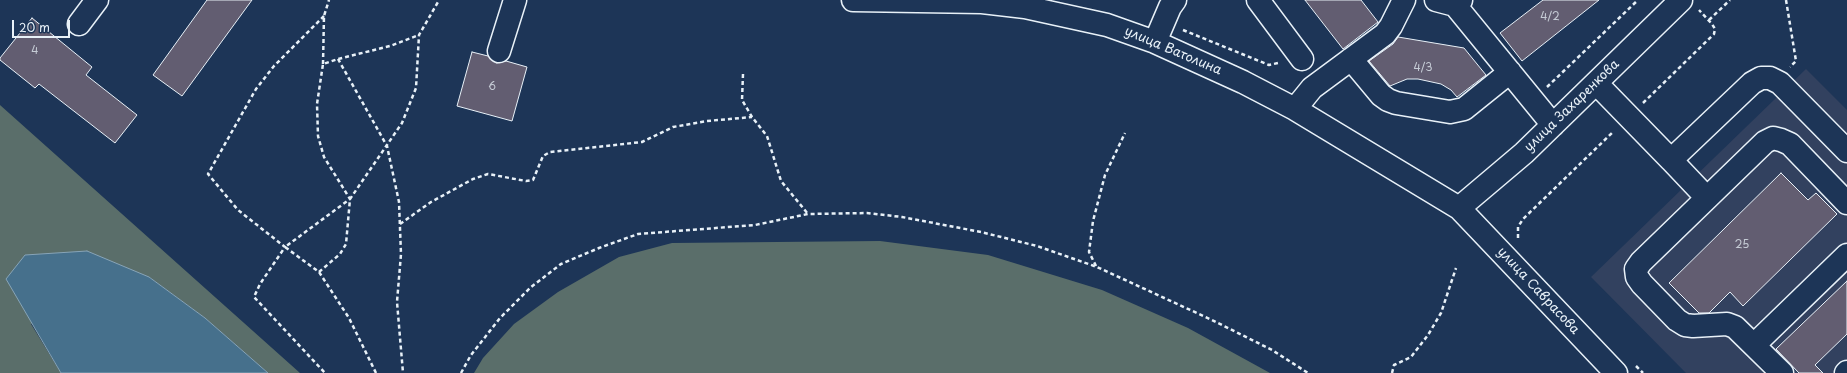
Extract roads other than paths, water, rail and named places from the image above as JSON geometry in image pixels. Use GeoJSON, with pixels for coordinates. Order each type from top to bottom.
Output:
{"type":"FeatureCollection","features":[{"type":"Feature","properties":{"kind":"street"},"geometry":{"type":"LineString","coordinates":[[79,24],[97,0]]}},
{"type":"Feature","properties":{"kind":"street"},"geometry":{"type":"LineString","coordinates":[[499,51],[515,0]]}},
{"type":"Feature","properties":{"kind":"street","name":"улица Ватолина"},"geometry":{"type":"LineString","coordinates":[[853,0],[982,2],[1025,7],[1107,25],[1155,42],[1225,73],[1295,109],[1459,208]]}},
{"type":"Feature","properties":{"kind":"street"},"geometry":{"type":"LineString","coordinates":[[1155,42],[1163,22],[1175,0]]}},
{"type":"Feature","properties":{"kind":"street"},"geometry":{"type":"LineString","coordinates":[[1258,0],[1298,54]]}},
{"type":"Feature","properties":{"kind":"street"},"geometry":{"type":"LineString","coordinates":[[1295,109],[1312,88],[1385,34],[1391,26],[1404,0]]}},
{"type":"Feature","properties":{"kind":"street"},"geometry":{"type":"LineString","coordinates":[[1451,2],[1553,125]]}},
{"type":"Feature","properties":{"kind":"street","name":"улица Захаренкова"},"geometry":{"type":"LineString","coordinates":[[1459,208],[1553,125],[1596,83],[1688,2]]}},
{"type":"Feature","properties":{"kind":"street"},"geometry":{"type":"LineString","coordinates":[[1351,59],[1381,95],[1388,100],[1396,103],[1450,112],[1464,109],[1510,72]]}},
{"type":"Feature","properties":{"kind":"street"},"geometry":{"type":"LineString","coordinates":[[1671,160],[1752,82],[1761,78],[1770,78],[1780,83],[1847,151]]}},
{"type":"Feature","properties":{"kind":"street"},"geometry":{"type":"LineString","coordinates":[[1596,83],[1707,198]]}},
{"type":"Feature","properties":{"kind":"street"},"geometry":{"type":"LineString","coordinates":[[1782,373],[1735,327],[1727,324],[1693,326],[1685,325],[1677,320],[1637,278],[1636,269],[1641,262],[1765,142],[1773,138],[1790,144],[1847,203]]}},
{"type":"Feature","properties":{"kind":"street","name":"улица Саврасова"},"geometry":{"type":"LineString","coordinates":[[1459,208],[1615,368]]}},
{"type":"Feature","properties":{"kind":"street"},"geometry":{"type":"LineString","coordinates":[[1754,345],[1847,255]]}}]}
